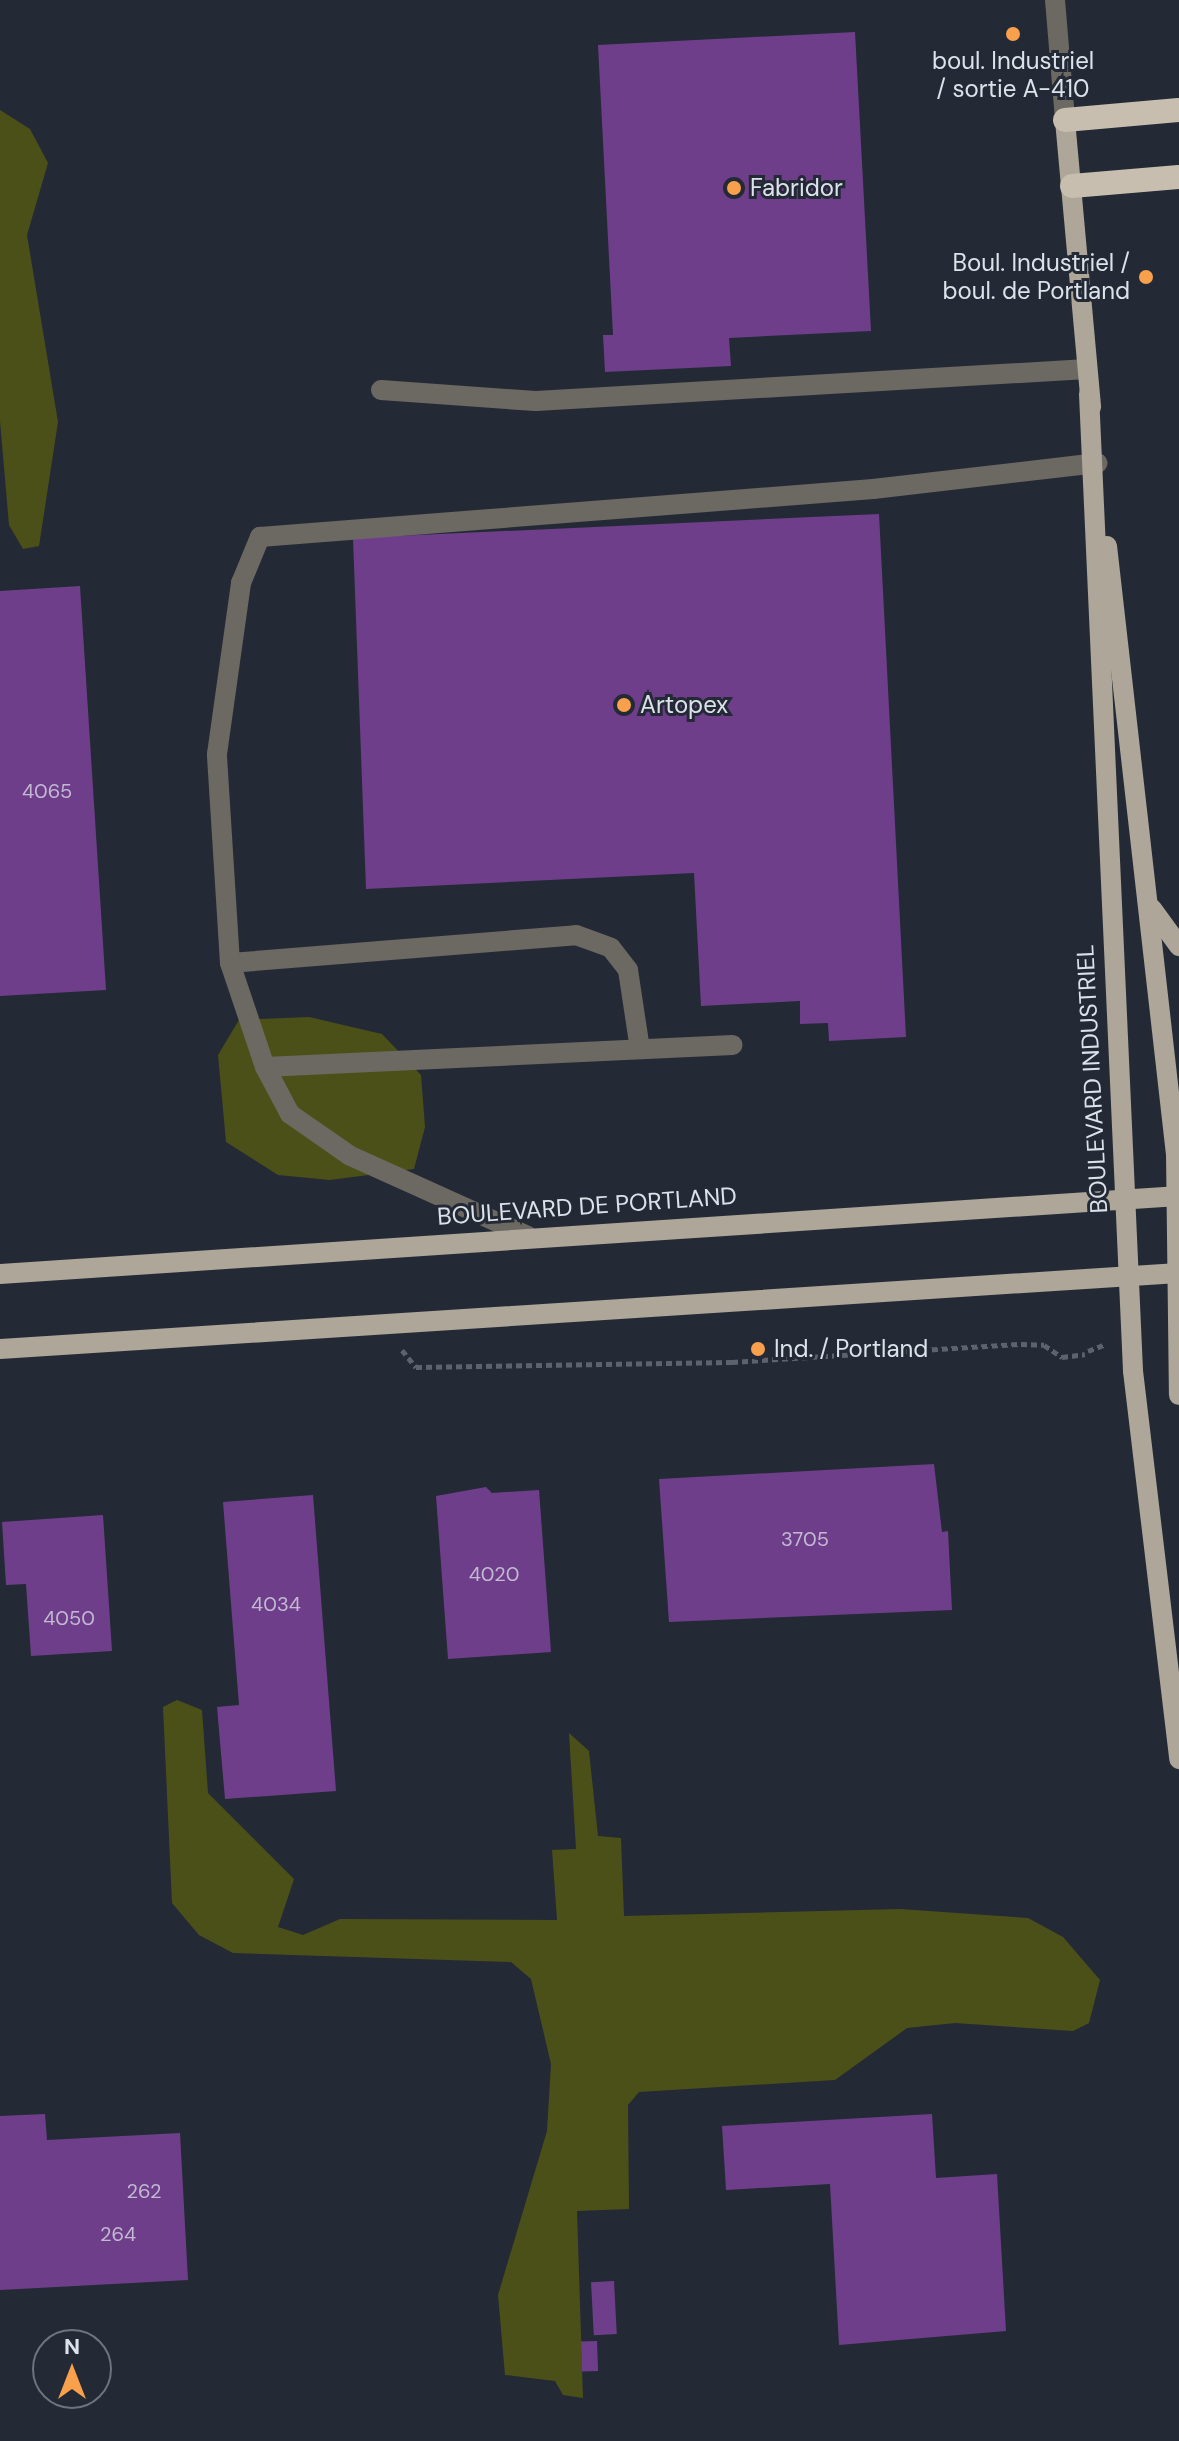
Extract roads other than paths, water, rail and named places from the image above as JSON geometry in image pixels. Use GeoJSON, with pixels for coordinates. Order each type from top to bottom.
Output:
{"type":"FeatureCollection","features":[{"type":"Feature","properties":{"kind":"highway"},"geometry":{"type":"LineString","coordinates":[[1065,120],[1179,110]]}},
{"type":"Feature","properties":{"kind":"highway"},"geometry":{"type":"LineString","coordinates":[[1072,186],[1179,177]]}},
{"type":"Feature","properties":{"kind":"main road","name":"BOULEVARD INDUSTRIEL"},"geometry":{"type":"LineString","coordinates":[[1065,120],[1094,464],[1127,1277],[1179,1759]]}},
{"type":"Feature","properties":{"kind":"main road","name":"BOULEVARD INDUSTRIEL"},"geometry":{"type":"LineString","coordinates":[[1094,464],[1152,909],[1177,1196],[1179,1395]]}},
{"type":"Feature","properties":{"kind":"main road"},"geometry":{"type":"LineString","coordinates":[[1152,909],[1179,946]]}},
{"type":"Feature","properties":{"kind":"main road","name":"BOULEVARD DE PORTLAND"},"geometry":{"type":"LineString","coordinates":[[0,1274],[528,1236],[1177,1196]]}},
{"type":"Feature","properties":{"kind":"main road"},"geometry":{"type":"LineString","coordinates":[[0,1349],[1176,1273]]}},
{"type":"Feature","properties":{"kind":"street","name":"BOULEVARD INDUSTRIEL"},"geometry":{"type":"LineString","coordinates":[[1055,0],[1065,120]]}},
{"type":"Feature","properties":{"kind":"street"},"geometry":{"type":"LineString","coordinates":[[381,390],[536,401],[1087,369]]}},
{"type":"Feature","properties":{"kind":"street"},"geometry":{"type":"LineString","coordinates":[[528,1236],[349,1155],[290,1114],[265,1067],[230,963],[217,754],[241,583],[260,537],[295,531],[551,517],[1094,464]]}},
{"type":"Feature","properties":{"kind":"street"},"geometry":{"type":"LineString","coordinates":[[230,963],[576,935],[611,948],[628,970],[640,1049]]}},
{"type":"Feature","properties":{"kind":"street"},"geometry":{"type":"LineString","coordinates":[[265,1067],[732,1045]]}},
{"type":"Feature","properties":{"kind":"place","name":"boul. Industriel / sortie A-410"},"geometry":{"type":"Point","coordinates":[1013,34]}},
{"type":"Feature","properties":{"kind":"place","name":"Fabridor"},"geometry":{"type":"Point","coordinates":[734,188]}},
{"type":"Feature","properties":{"kind":"place","name":"Boul. Industriel / boul. de Portland"},"geometry":{"type":"Point","coordinates":[1146,277]}},
{"type":"Feature","properties":{"kind":"place","name":"Artopex"},"geometry":{"type":"Point","coordinates":[624,705]}},
{"type":"Feature","properties":{"kind":"place","name":"Ind. / Portland"},"geometry":{"type":"Point","coordinates":[758,1349]}}]}
